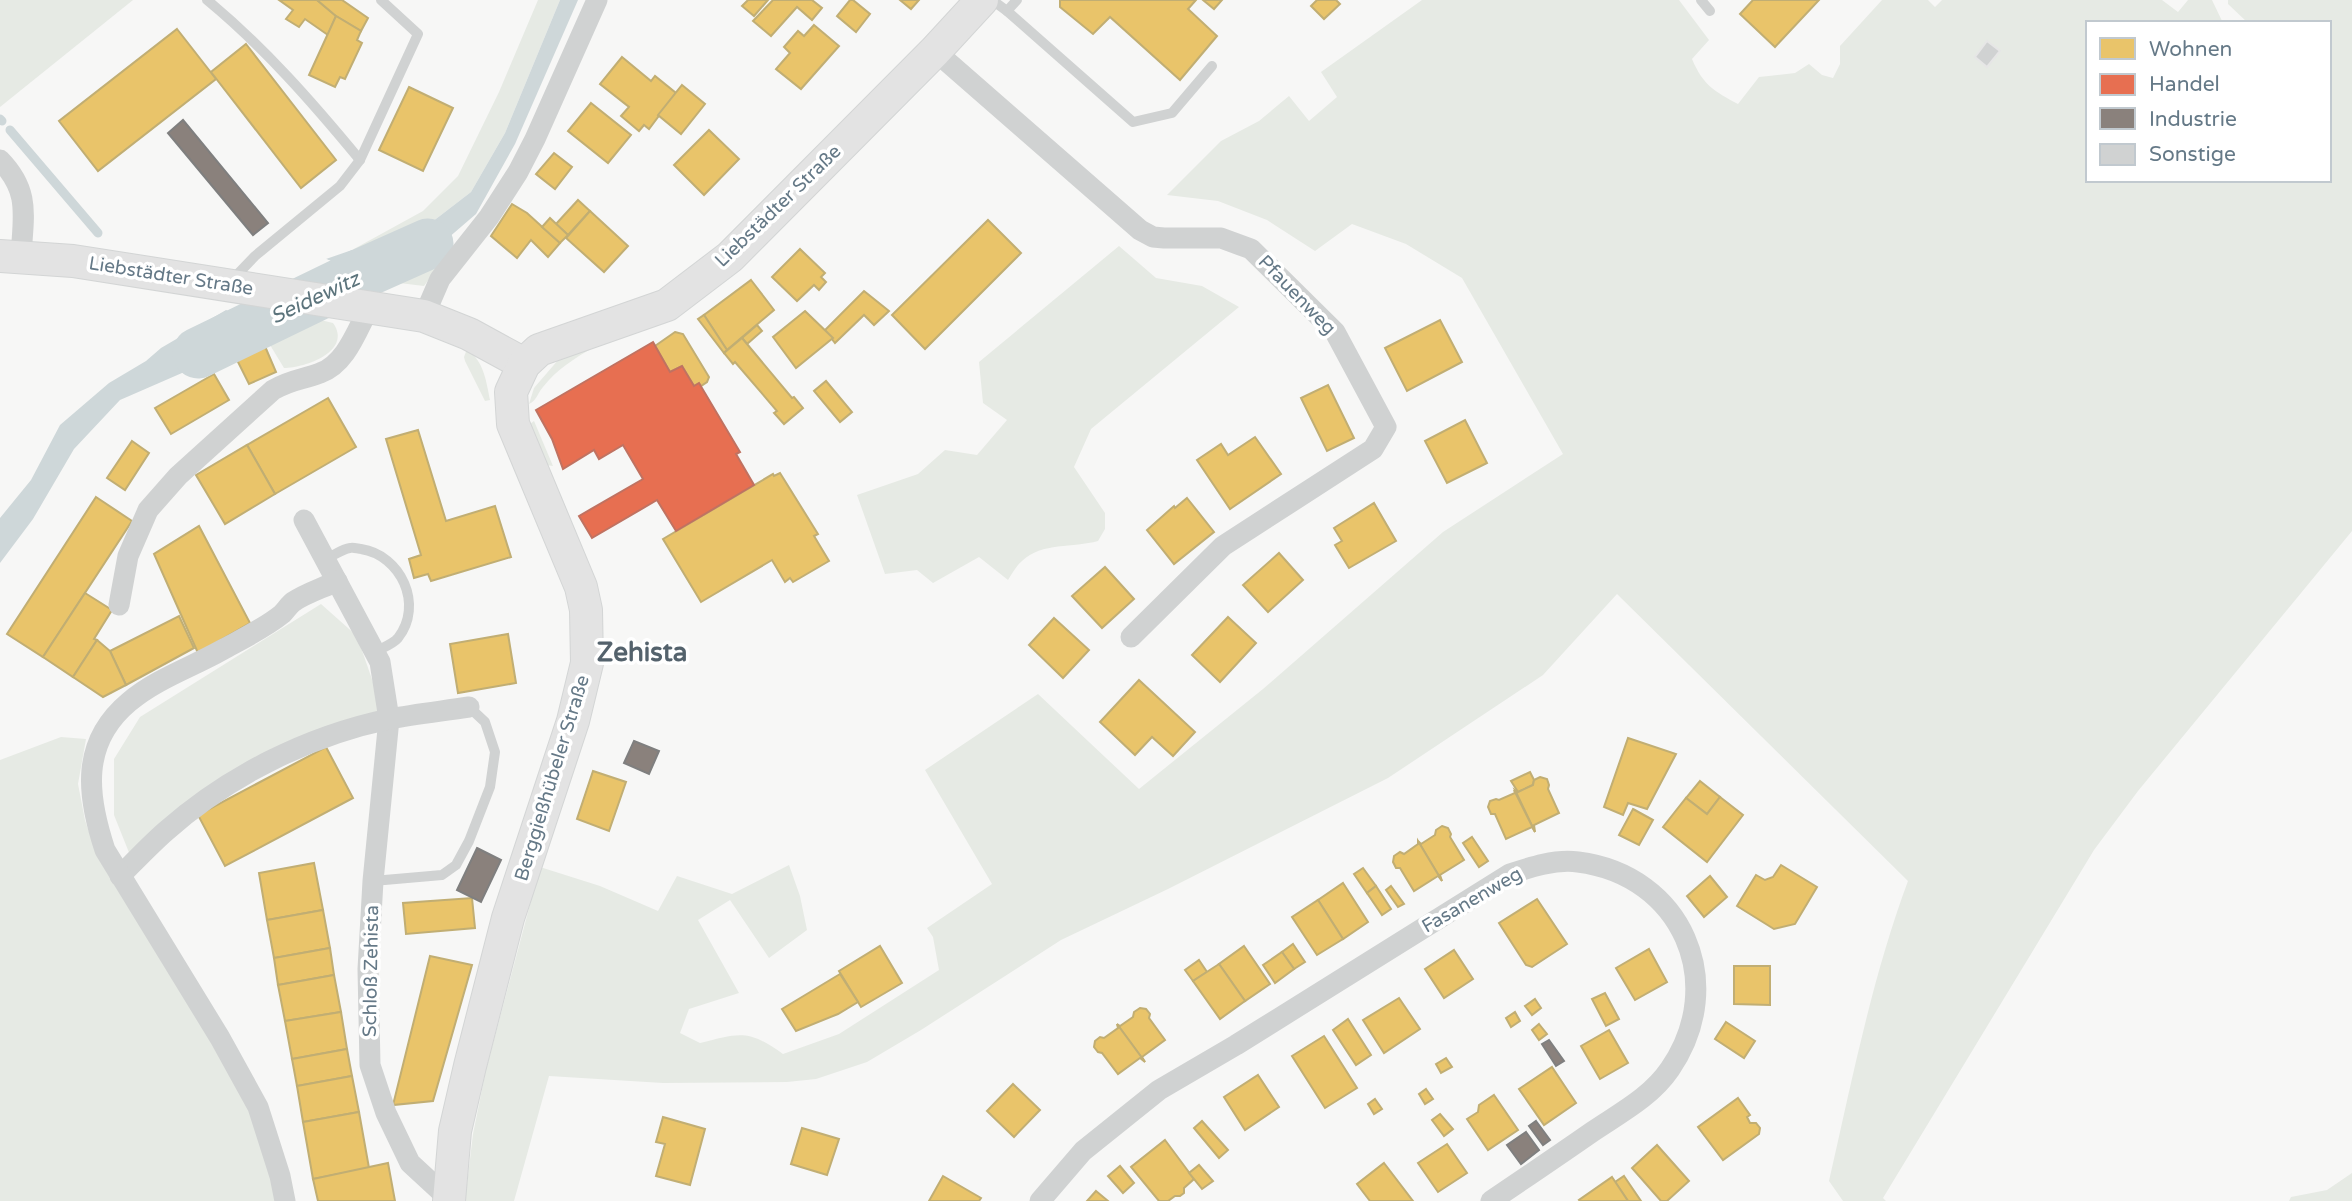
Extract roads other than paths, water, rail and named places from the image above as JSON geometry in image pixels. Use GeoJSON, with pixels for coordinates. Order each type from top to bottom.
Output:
{"type":"FeatureCollection","features":[{"type":"Feature","properties":{"kind":"main road","name":"Liebstädter Straße"},"geometry":{"type":"LineString","coordinates":[[11,256],[73,261],[424,316],[469,334],[524,364],[538,350],[667,305],[730,257],[935,51],[994,6]]}},
{"type":"Feature","properties":{"kind":"main road","name":"Berggießhübeler Straße"},"geometry":{"type":"LineString","coordinates":[[449,1200],[455,1131],[508,918],[573,721],[587,663],[586,610],[581,587],[513,424],[511,392],[524,364]]}},
{"type":"Feature","properties":{"kind":"street"},"geometry":{"type":"LineString","coordinates":[[424,316],[440,279],[489,216],[518,172],[597,0]]}},
{"type":"Feature","properties":{"kind":"street","name":"Pfauenweg"},"geometry":{"type":"LineString","coordinates":[[935,51],[1140,230],[1153,237],[1222,238],[1251,249],[1335,332],[1386,427],[1373,449],[1223,546],[1130,637]]}},
{"type":"Feature","properties":{"kind":"street"},"geometry":{"type":"LineString","coordinates":[[0,159],[16,178],[22,192],[11,256]]}},
{"type":"Feature","properties":{"kind":"street"},"geometry":{"type":"LineString","coordinates":[[119,605],[128,556],[148,510],[178,476],[273,390],[290,380],[322,373],[340,360],[356,305]]}},
{"type":"Feature","properties":{"kind":"street","name":"Schloß Zehista"},"geometry":{"type":"LineString","coordinates":[[304,520],[380,662],[389,719],[373,881],[368,969],[370,1065],[386,1113],[410,1163],[449,1200]]}},
{"type":"Feature","properties":{"kind":"street"},"geometry":{"type":"LineString","coordinates":[[285,1201],[258,1107],[220,1038],[105,850],[94,816],[90,779],[99,741],[109,723],[128,702],[282,614],[292,603],[337,581]]}},
{"type":"Feature","properties":{"kind":"street"},"geometry":{"type":"LineString","coordinates":[[121,876],[166,831],[235,780],[288,753],[322,739],[389,719],[469,707]]}},
{"type":"Feature","properties":{"kind":"street","name":"Fasanenweg"},"geometry":{"type":"LineString","coordinates":[[1040,1201],[1083,1151],[1159,1090],[1510,874],[1550,863],[1576,862],[1611,870],[1653,894],[1686,936],[1693,956],[1697,988],[1689,1034],[1671,1068],[1648,1094],[1491,1201]]}},
{"type":"Feature","properties":{"kind":"lane"},"geometry":{"type":"LineString","coordinates":[[207,0],[236,23],[315,106],[360,160]]}},
{"type":"Feature","properties":{"kind":"lane"},"geometry":{"type":"LineString","coordinates":[[240,286],[255,256],[341,187],[360,160],[418,34],[381,0]]}},
{"type":"Feature","properties":{"kind":"lane"},"geometry":{"type":"LineString","coordinates":[[992,0],[994,6],[1133,122],[1172,113],[1212,66]]}},
{"type":"Feature","properties":{"kind":"lane"},"geometry":{"type":"LineString","coordinates":[[994,6],[1017,0]]}},
{"type":"Feature","properties":{"kind":"lane"},"geometry":{"type":"LineString","coordinates":[[1701,0],[1710,11]]}},
{"type":"Feature","properties":{"kind":"lane"},"geometry":{"type":"LineString","coordinates":[[325,559],[350,548],[370,550],[390,561],[404,580],[410,602],[407,621],[397,639],[375,652]]}},
{"type":"Feature","properties":{"kind":"lane"},"geometry":{"type":"LineString","coordinates":[[373,881],[442,875],[456,865],[469,841],[490,787],[495,752],[485,722],[469,707]]}},
{"type":"Feature","properties":{"kind":"waterway"},"geometry":{"type":"LineString","coordinates":[[10,130],[98,233]]}},
{"type":"Feature","properties":{"kind":"waterway","name":"Seidewitz"},"geometry":{"type":"LineString","coordinates":[[198,353],[428,244]]}},
{"type":"Feature","properties":{"kind":"district","name":"Zehista"},"geometry":{"type":"Point","coordinates":[642,652]}}]}
